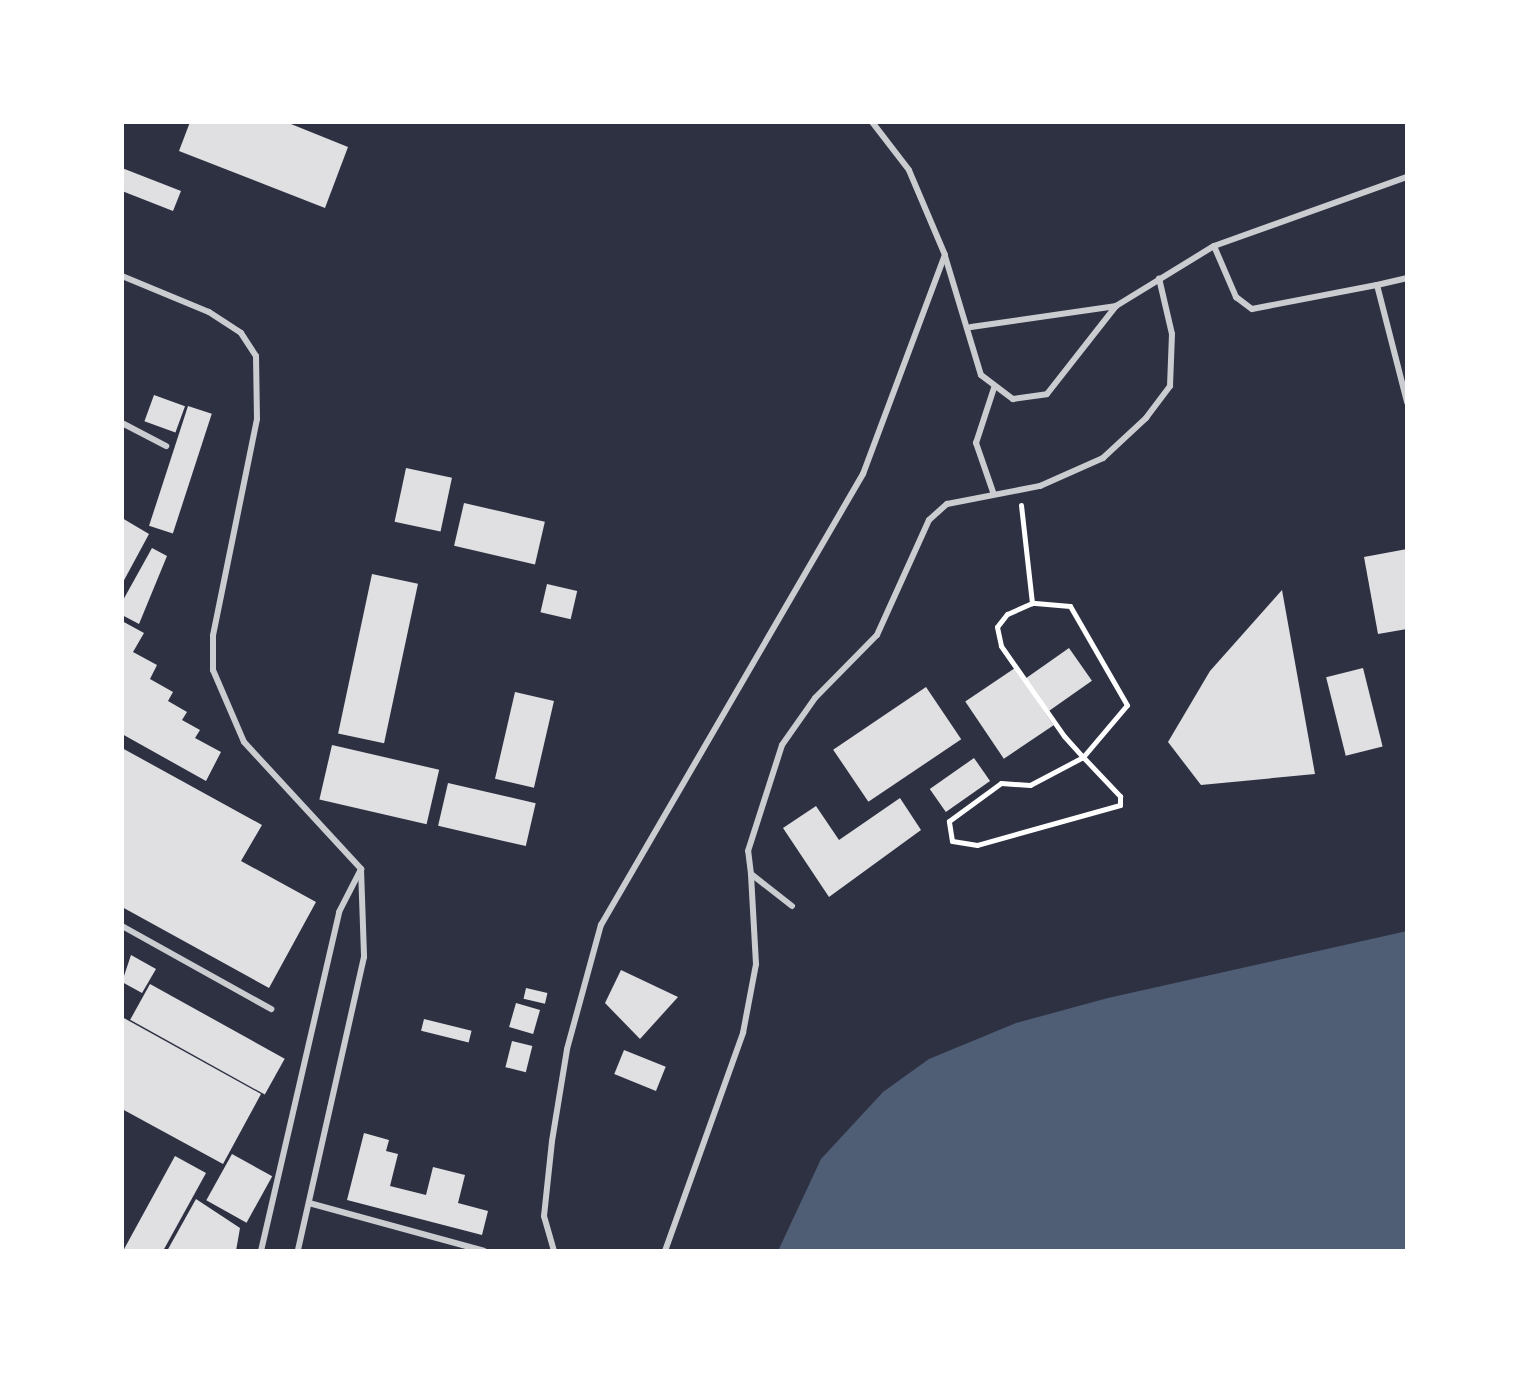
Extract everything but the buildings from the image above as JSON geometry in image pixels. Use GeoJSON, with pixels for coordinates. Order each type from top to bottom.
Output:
{"type":"FeatureCollection","features":[{"type":"Feature","properties":{"kind":"lane"},"geometry":{"type":"LineString","coordinates":[[872,122],[915,180],[971,327],[981,375],[994,388],[1013,399],[1047,394],[1116,306],[1214,246],[1407,177]]}},
{"type":"Feature","properties":{"kind":"lane"},"geometry":{"type":"LineString","coordinates":[[1214,246],[1236,297],[1252,309],[1407,278]]}},
{"type":"Feature","properties":{"kind":"lane"},"geometry":{"type":"LineString","coordinates":[[554,1251],[544,1216],[552,1141],[567,1049],[601,925],[863,474],[945,255]]}},
{"type":"Feature","properties":{"kind":"lane"},"geometry":{"type":"LineString","coordinates":[[122,276],[209,312],[241,333],[256,356],[257,419],[213,636],[213,670],[244,742],[361,869],[364,957],[298,1251]]}},
{"type":"Feature","properties":{"kind":"lane"},"geometry":{"type":"LineString","coordinates":[[665,1251],[743,1033],[756,964],[751,824],[782,745],[815,698],[877,635],[929,520],[947,504],[1019,489],[1103,458],[1170,386],[1172,334],[1159,278]]}},
{"type":"Feature","properties":{"kind":"lane"},"geometry":{"type":"LineString","coordinates":[[1377,285],[1407,402]]}},
{"type":"Feature","properties":{"kind":"lane"},"geometry":{"type":"LineString","coordinates":[[971,327],[1116,306]]}},
{"type":"Feature","properties":{"kind":"lane"},"geometry":{"type":"LineString","coordinates":[[993,492],[976,443],[994,388]]}},
{"type":"Feature","properties":{"kind":"lane"},"geometry":{"type":"LineString","coordinates":[[122,423],[166,446]]}},
{"type":"Feature","properties":{"kind":"lane"},"geometry":{"type":"LineString","coordinates":[[261,1251],[339,912],[361,869]]}},
{"type":"Feature","properties":{"kind":"lane"},"geometry":{"type":"LineString","coordinates":[[751,874],[792,906]]}},
{"type":"Feature","properties":{"kind":"lane"},"geometry":{"type":"LineString","coordinates":[[123,928],[271,1009]]}},
{"type":"Feature","properties":{"kind":"lane"},"geometry":{"type":"LineString","coordinates":[[309,1203],[484,1251]]}},
{"type":"Feature","properties":{"kind":"path"},"geometry":{"type":"LineString","coordinates":[[1019,489],[1032,603]]}},
{"type":"Feature","properties":{"kind":"path"},"geometry":{"type":"LineString","coordinates":[[1083,757],[1030,785],[1001,783],[949,821],[946,834],[977,845],[1112,811],[1120,796],[1083,757],[1001,646],[997,627],[1032,603],[1070,606],[1127,705],[1083,757]]}},
{"type":"Feature","properties":{"kind":"water"},"geometry":{"type":"Polygon","coordinates":[[[1407,931],[1407,1251],[778,1251],[821,1159],[883,1092],[929,1059],[1016,1023],[1108,998],[1407,931]]]}}]}
